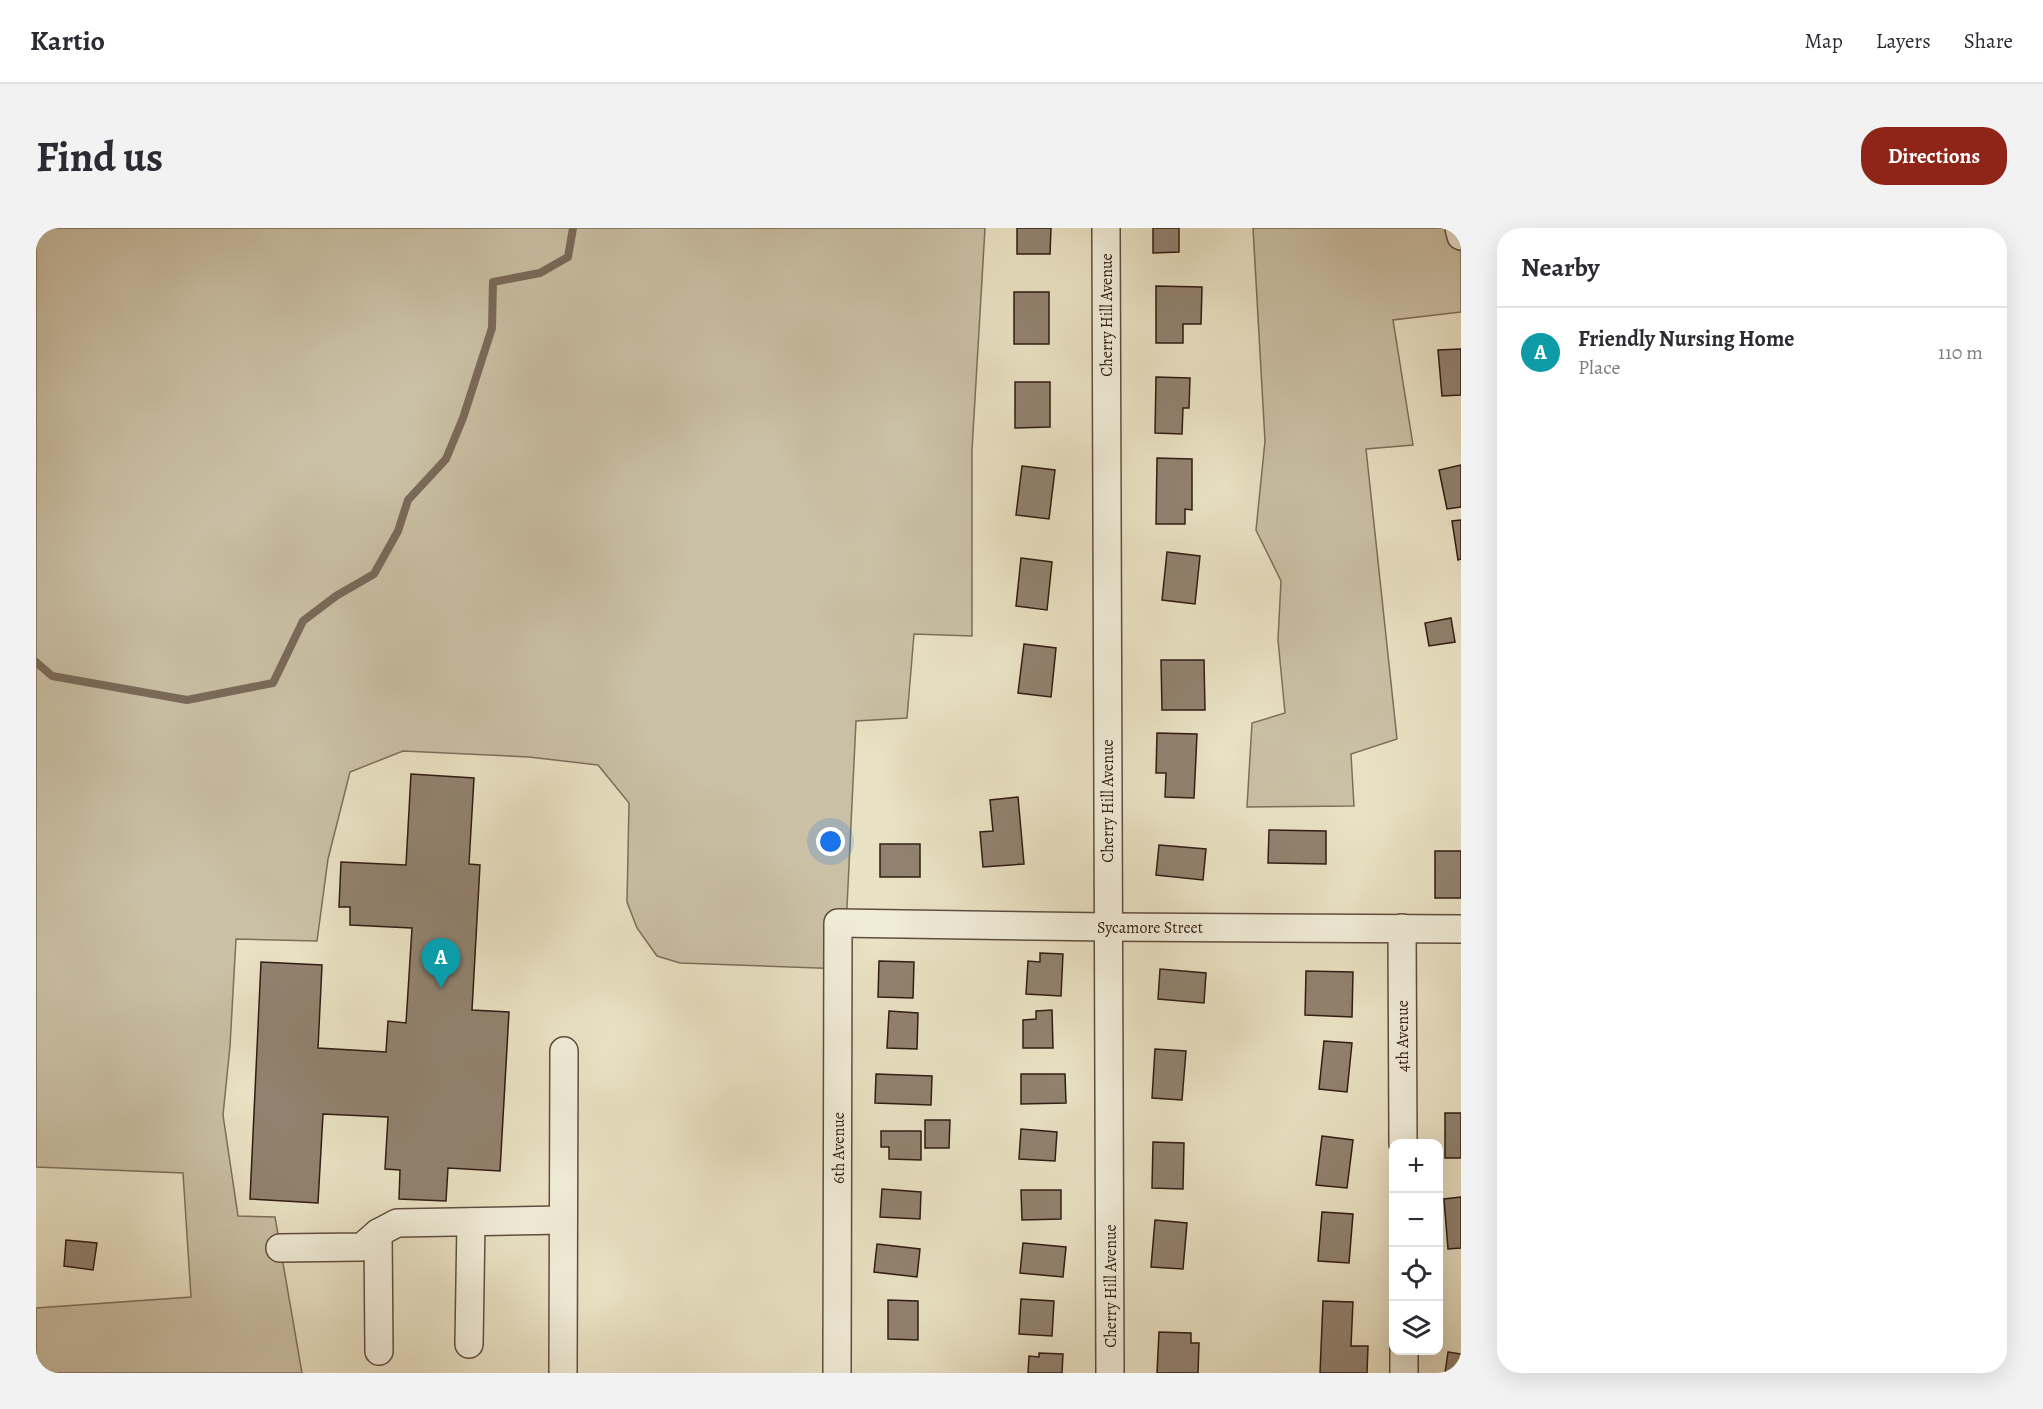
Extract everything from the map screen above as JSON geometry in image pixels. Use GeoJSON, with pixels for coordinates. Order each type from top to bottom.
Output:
{"type":"FeatureCollection","features":[{"type":"Feature","properties":{"kind":"street","name":"Cherry Hill Avenue"},"geometry":{"type":"LineString","coordinates":[[1106,228],[1110,1373]]}},
{"type":"Feature","properties":{"kind":"street"},"geometry":{"type":"LineString","coordinates":[[1459,228],[1461,236]]}},
{"type":"Feature","properties":{"kind":"street","name":"Sycamore Street"},"geometry":{"type":"LineString","coordinates":[[838,923],[1461,929]]}},
{"type":"Feature","properties":{"kind":"street","name":"6th Avenue"},"geometry":{"type":"LineString","coordinates":[[837,1373],[838,923]]}},
{"type":"Feature","properties":{"kind":"street","name":"4th Avenue"},"geometry":{"type":"LineString","coordinates":[[1402,928],[1403,1139]]}},
{"type":"Feature","properties":{"kind":"street"},"geometry":{"type":"LineString","coordinates":[[563,1373],[564,1051]]}},
{"type":"Feature","properties":{"kind":"street"},"geometry":{"type":"LineString","coordinates":[[280,1248],[362,1247],[378,1233],[397,1223],[563,1220]]}},
{"type":"Feature","properties":{"kind":"street"},"geometry":{"type":"LineString","coordinates":[[469,1344],[471,1222]]}},
{"type":"Feature","properties":{"kind":"street"},"geometry":{"type":"LineString","coordinates":[[378,1233],[379,1351]]}},
{"type":"Feature","properties":{"kind":"street"},"geometry":{"type":"LineString","coordinates":[[1404,1355],[1404,1373]]}},
{"type":"Feature","properties":{"kind":"shaded area"},"geometry":{"type":"Polygon","coordinates":[[[36,228],[985,228],[972,450],[972,636],[914,634],[907,718],[856,721],[844,969],[680,963],[657,956],[637,928],[627,902],[629,803],[598,765],[529,757],[403,751],[350,772],[328,859],[317,941],[236,939],[230,1046],[223,1115],[238,1216],[275,1217],[302,1373],[36,1373],[36,1308],[191,1297],[183,1173],[36,1167],[36,228]]]}},
{"type":"Feature","properties":{"kind":"shaded area"},"geometry":{"type":"Polygon","coordinates":[[[1253,228],[1461,228],[1461,312],[1393,320],[1413,445],[1366,449],[1397,739],[1351,754],[1354,806],[1247,807],[1252,723],[1285,713],[1278,640],[1281,581],[1256,530],[1265,441],[1253,228]]]}},
{"type":"Feature","properties":{"kind":"building"},"geometry":{"type":"Polygon","coordinates":[[[1017,228],[1051,228],[1050,254],[1017,254],[1017,228]]]}},
{"type":"Feature","properties":{"kind":"building"},"geometry":{"type":"Polygon","coordinates":[[[1153,228],[1179,228],[1179,252],[1153,253],[1153,228]]]}},
{"type":"Feature","properties":{"kind":"building"},"geometry":{"type":"Polygon","coordinates":[[[1156,286],[1202,287],[1201,324],[1183,324],[1183,343],[1156,343],[1156,286]]]}},
{"type":"Feature","properties":{"kind":"building"},"geometry":{"type":"Polygon","coordinates":[[[1014,292],[1049,292],[1049,344],[1014,344],[1014,292]]]}},
{"type":"Feature","properties":{"kind":"building"},"geometry":{"type":"Polygon","coordinates":[[[1461,349],[1461,395],[1442,396],[1438,350],[1461,349]]]}},
{"type":"Feature","properties":{"kind":"building"},"geometry":{"type":"Polygon","coordinates":[[[1156,377],[1190,378],[1189,408],[1183,408],[1182,434],[1155,433],[1156,377]]]}},
{"type":"Feature","properties":{"kind":"building"},"geometry":{"type":"Polygon","coordinates":[[[1015,382],[1050,382],[1050,427],[1015,428],[1015,382]]]}},
{"type":"Feature","properties":{"kind":"building"},"geometry":{"type":"Polygon","coordinates":[[[1157,458],[1192,459],[1192,510],[1185,509],[1185,524],[1156,524],[1157,458]]]}},
{"type":"Feature","properties":{"kind":"building"},"geometry":{"type":"Polygon","coordinates":[[[1461,465],[1461,507],[1447,509],[1439,470],[1461,465]]]}},
{"type":"Feature","properties":{"kind":"building"},"geometry":{"type":"Polygon","coordinates":[[[1022,466],[1055,470],[1049,519],[1016,515],[1022,466]]]}},
{"type":"Feature","properties":{"kind":"building"},"geometry":{"type":"Polygon","coordinates":[[[1461,520],[1461,559],[1458,560],[1452,521],[1461,520]]]}},
{"type":"Feature","properties":{"kind":"building"},"geometry":{"type":"Polygon","coordinates":[[[1167,552],[1200,556],[1195,604],[1162,600],[1167,552]]]}},
{"type":"Feature","properties":{"kind":"building"},"geometry":{"type":"Polygon","coordinates":[[[1021,558],[1052,562],[1047,610],[1016,606],[1021,558]]]}},
{"type":"Feature","properties":{"kind":"building"},"geometry":{"type":"Polygon","coordinates":[[[1451,618],[1455,642],[1429,646],[1425,623],[1451,618]]]}},
{"type":"Feature","properties":{"kind":"building"},"geometry":{"type":"Polygon","coordinates":[[[1024,644],[1056,648],[1051,697],[1018,693],[1024,644]]]}},
{"type":"Feature","properties":{"kind":"building"},"geometry":{"type":"Polygon","coordinates":[[[1161,660],[1204,660],[1205,710],[1162,710],[1161,660]]]}},
{"type":"Feature","properties":{"kind":"building"},"geometry":{"type":"Polygon","coordinates":[[[1157,733],[1197,734],[1194,798],[1165,797],[1166,773],[1156,773],[1157,733]]]}},
{"type":"Feature","properties":{"kind":"building"},"geometry":{"type":"Polygon","coordinates":[[[411,774],[474,778],[469,864],[480,865],[472,1010],[509,1012],[500,1171],[448,1168],[446,1201],[399,1199],[400,1170],[385,1169],[388,1117],[323,1114],[318,1203],[250,1199],[261,962],[322,965],[318,1048],[386,1052],[388,1021],[406,1023],[412,928],[350,925],[350,907],[339,907],[341,862],[406,865],[411,774]]]}},
{"type":"Feature","properties":{"kind":"building"},"geometry":{"type":"Polygon","coordinates":[[[1018,797],[1024,864],[983,867],[980,832],[993,831],[990,800],[1018,797]]]}},
{"type":"Feature","properties":{"kind":"building"},"geometry":{"type":"Polygon","coordinates":[[[1269,830],[1326,831],[1326,864],[1268,863],[1269,830]]]}},
{"type":"Feature","properties":{"kind":"building"},"geometry":{"type":"Polygon","coordinates":[[[880,844],[920,844],[920,877],[880,877],[880,844]]]}},
{"type":"Feature","properties":{"kind":"building"},"geometry":{"type":"Polygon","coordinates":[[[1159,845],[1206,849],[1203,880],[1156,875],[1159,845]]]}},
{"type":"Feature","properties":{"kind":"building"},"geometry":{"type":"Polygon","coordinates":[[[1435,851],[1461,851],[1461,898],[1435,898],[1435,851]]]}},
{"type":"Feature","properties":{"kind":"building"},"geometry":{"type":"Polygon","coordinates":[[[1040,953],[1063,954],[1061,996],[1026,994],[1028,961],[1040,962],[1040,953]]]}},
{"type":"Feature","properties":{"kind":"building"},"geometry":{"type":"Polygon","coordinates":[[[879,961],[914,962],[913,998],[878,997],[879,961]]]}},
{"type":"Feature","properties":{"kind":"building"},"geometry":{"type":"Polygon","coordinates":[[[1160,969],[1206,973],[1204,1003],[1158,999],[1160,969]]]}},
{"type":"Feature","properties":{"kind":"building"},"geometry":{"type":"Polygon","coordinates":[[[1306,971],[1353,972],[1352,1017],[1305,1015],[1306,971]]]}},
{"type":"Feature","properties":{"kind":"building"},"geometry":{"type":"Polygon","coordinates":[[[1052,1010],[1053,1048],[1023,1048],[1023,1020],[1036,1019],[1036,1011],[1052,1010]]]}},
{"type":"Feature","properties":{"kind":"building"},"geometry":{"type":"Polygon","coordinates":[[[889,1011],[918,1013],[917,1049],[887,1048],[889,1011]]]}},
{"type":"Feature","properties":{"kind":"building"},"geometry":{"type":"Polygon","coordinates":[[[1324,1041],[1352,1043],[1347,1092],[1319,1089],[1324,1041]]]}},
{"type":"Feature","properties":{"kind":"building"},"geometry":{"type":"Polygon","coordinates":[[[1155,1049],[1186,1051],[1182,1100],[1152,1098],[1155,1049]]]}},
{"type":"Feature","properties":{"kind":"building"},"geometry":{"type":"Polygon","coordinates":[[[876,1074],[932,1076],[931,1105],[875,1103],[876,1074]]]}},
{"type":"Feature","properties":{"kind":"building"},"geometry":{"type":"Polygon","coordinates":[[[1021,1074],[1065,1074],[1066,1103],[1021,1104],[1021,1074]]]}},
{"type":"Feature","properties":{"kind":"building"},"geometry":{"type":"Polygon","coordinates":[[[1445,1113],[1461,1113],[1461,1158],[1445,1158],[1445,1113]]]}},
{"type":"Feature","properties":{"kind":"building"},"geometry":{"type":"Polygon","coordinates":[[[925,1120],[950,1120],[949,1148],[925,1148],[925,1120]]]}},
{"type":"Feature","properties":{"kind":"building"},"geometry":{"type":"Polygon","coordinates":[[[1021,1129],[1057,1132],[1055,1161],[1019,1159],[1021,1129]]]}},
{"type":"Feature","properties":{"kind":"building"},"geometry":{"type":"Polygon","coordinates":[[[881,1131],[921,1131],[921,1160],[889,1159],[889,1147],[881,1147],[881,1131]]]}},
{"type":"Feature","properties":{"kind":"building"},"geometry":{"type":"Polygon","coordinates":[[[1322,1136],[1353,1140],[1347,1188],[1316,1185],[1322,1136]]]}},
{"type":"Feature","properties":{"kind":"building"},"geometry":{"type":"Polygon","coordinates":[[[1153,1142],[1184,1143],[1183,1189],[1152,1188],[1153,1142]]]}},
{"type":"Feature","properties":{"kind":"building"},"geometry":{"type":"Polygon","coordinates":[[[882,1189],[921,1192],[920,1219],[880,1217],[882,1189]]]}},
{"type":"Feature","properties":{"kind":"building"},"geometry":{"type":"Polygon","coordinates":[[[1021,1190],[1061,1190],[1061,1219],[1022,1220],[1021,1190]]]}},
{"type":"Feature","properties":{"kind":"building"},"geometry":{"type":"Polygon","coordinates":[[[1461,1197],[1461,1248],[1448,1249],[1444,1199],[1461,1197]]]}},
{"type":"Feature","properties":{"kind":"building"},"geometry":{"type":"Polygon","coordinates":[[[1322,1212],[1353,1214],[1349,1263],[1318,1261],[1322,1212]]]}},
{"type":"Feature","properties":{"kind":"building"},"geometry":{"type":"Polygon","coordinates":[[[1155,1220],[1187,1223],[1183,1269],[1151,1267],[1155,1220]]]}},
{"type":"Feature","properties":{"kind":"building"},"geometry":{"type":"Polygon","coordinates":[[[66,1240],[97,1243],[93,1270],[64,1266],[66,1240]]]}},
{"type":"Feature","properties":{"kind":"building"},"geometry":{"type":"Polygon","coordinates":[[[1023,1243],[1066,1247],[1063,1277],[1020,1273],[1023,1243]]]}},
{"type":"Feature","properties":{"kind":"building"},"geometry":{"type":"Polygon","coordinates":[[[877,1244],[920,1249],[917,1277],[874,1272],[877,1244]]]}},
{"type":"Feature","properties":{"kind":"building"},"geometry":{"type":"Polygon","coordinates":[[[1021,1299],[1054,1301],[1052,1336],[1019,1334],[1021,1299]]]}},
{"type":"Feature","properties":{"kind":"building"},"geometry":{"type":"Polygon","coordinates":[[[888,1300],[918,1301],[918,1340],[888,1339],[888,1300]]]}},
{"type":"Feature","properties":{"kind":"building"},"geometry":{"type":"Polygon","coordinates":[[[1323,1301],[1353,1302],[1351,1346],[1368,1346],[1367,1373],[1320,1373],[1323,1301]]]}},
{"type":"Feature","properties":{"kind":"building"},"geometry":{"type":"Polygon","coordinates":[[[1159,1332],[1191,1333],[1191,1343],[1199,1343],[1198,1373],[1157,1373],[1159,1332]]]}},
{"type":"Feature","properties":{"kind":"building"},"geometry":{"type":"Polygon","coordinates":[[[1448,1352],[1461,1354],[1461,1373],[1445,1373],[1448,1352]]]}},
{"type":"Feature","properties":{"kind":"building"},"geometry":{"type":"Polygon","coordinates":[[[1039,1353],[1063,1354],[1062,1373],[1028,1373],[1029,1356],[1039,1357],[1039,1353]]]}},
{"type":"Feature","properties":{"kind":"waterway"},"geometry":{"type":"LineString","coordinates":[[36,662],[52,676],[187,700],[273,683],[303,621],[336,596],[374,574],[398,531],[408,500],[446,459],[463,418],[492,328],[493,282],[540,273],[568,257],[573,228]]}},
{"type":"Feature","properties":{"kind":"place","name":"Friendly Nursing Home"},"geometry":{"type":"Point","coordinates":[441,988]}}]}
